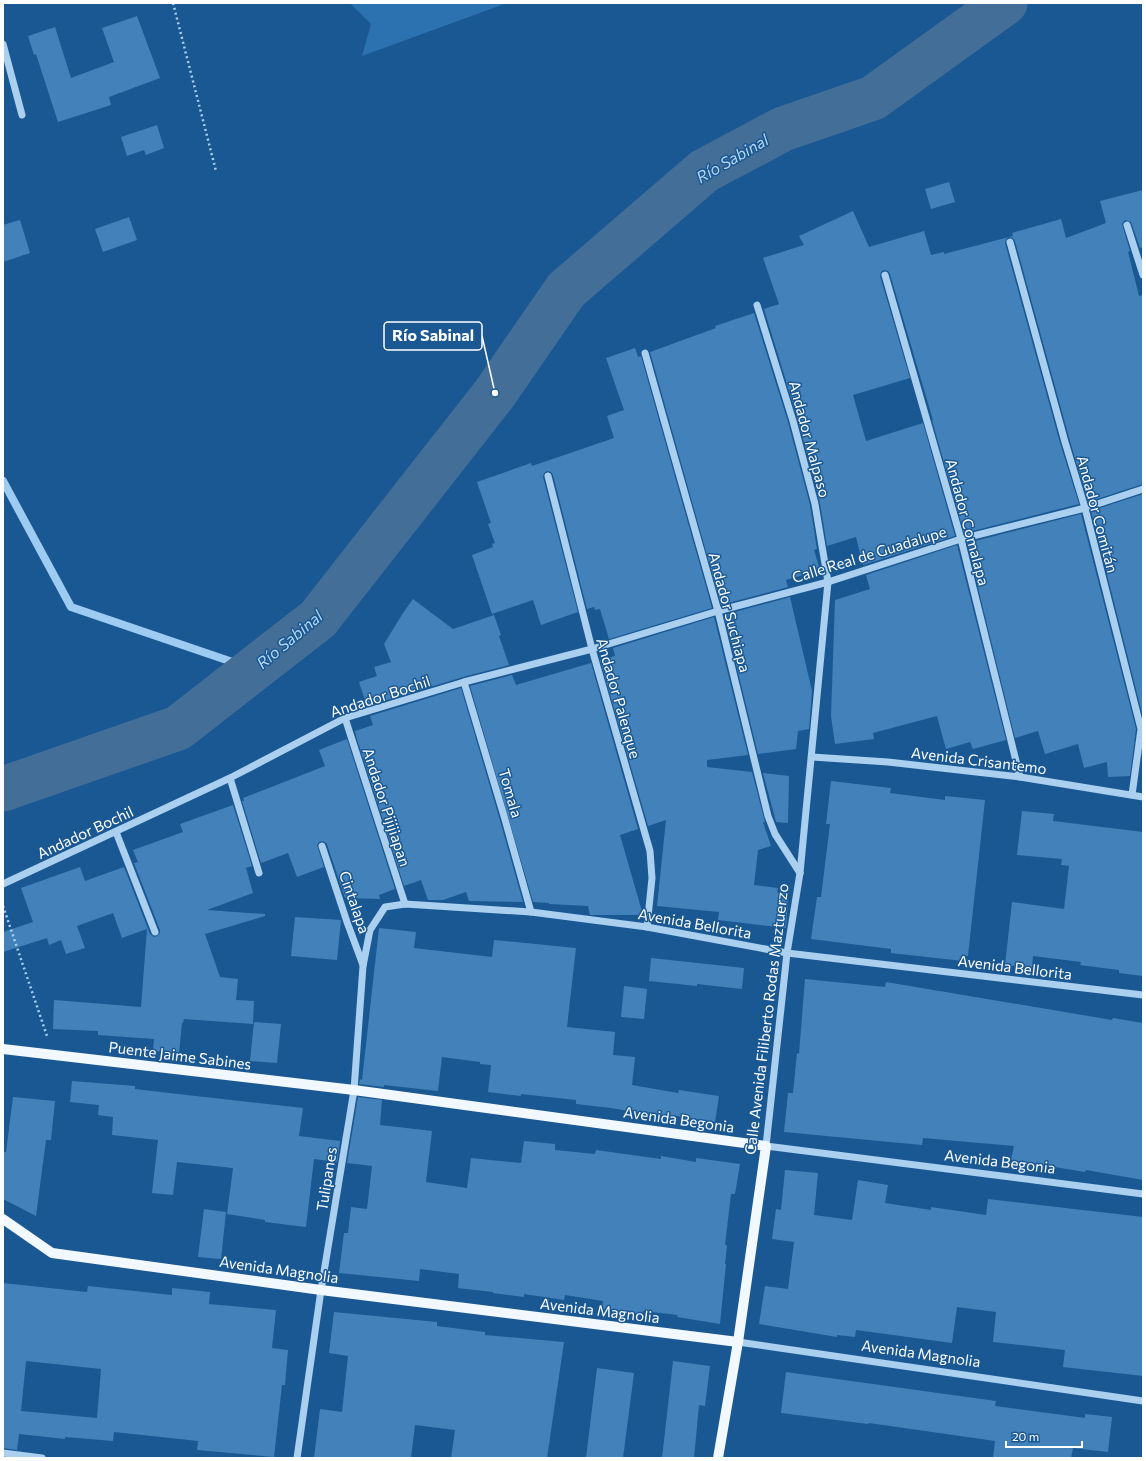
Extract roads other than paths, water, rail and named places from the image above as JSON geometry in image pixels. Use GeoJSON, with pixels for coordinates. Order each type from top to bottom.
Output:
{"type":"FeatureCollection","features":[{"type":"Feature","properties":{"kind":"main road","name":"Puente Jaime Sabines"},"geometry":{"type":"LineString","coordinates":[[3,1049],[354,1090]]}},
{"type":"Feature","properties":{"kind":"main road","name":"Avenida Begonia"},"geometry":{"type":"LineString","coordinates":[[354,1090],[766,1146]]}},
{"type":"Feature","properties":{"kind":"main road","name":"Calle Avenida Filiberto Rodas Maztuerzo"},"geometry":{"type":"LineString","coordinates":[[718,1458],[738,1342],[766,1146]]}},
{"type":"Feature","properties":{"kind":"main road","name":"Avenida Magnolia"},"geometry":{"type":"LineString","coordinates":[[3,1219],[52,1253],[321,1290],[738,1342]]}},
{"type":"Feature","properties":{"kind":"street"},"geometry":{"type":"LineString","coordinates":[[3,44],[22,115]]}},
{"type":"Feature","properties":{"kind":"street"},"geometry":{"type":"LineString","coordinates":[[1127,225],[1143,275]]}},
{"type":"Feature","properties":{"kind":"street","name":"Andador Comitán"},"geometry":{"type":"LineString","coordinates":[[1010,242],[1065,442],[1085,508],[1141,729],[1132,795]]}},
{"type":"Feature","properties":{"kind":"street","name":"Andador Comalapa"},"geometry":{"type":"LineString","coordinates":[[885,275],[961,539],[1020,777]]}},
{"type":"Feature","properties":{"kind":"street","name":"Andador Malpaso"},"geometry":{"type":"LineString","coordinates":[[757,305],[793,421],[815,504],[828,582]]}},
{"type":"Feature","properties":{"kind":"street","name":"Andador Suchiapa"},"geometry":{"type":"LineString","coordinates":[[645,353],[718,612],[768,816],[775,834],[800,873]]}},
{"type":"Feature","properties":{"kind":"street","name":"Andador Palenque"},"geometry":{"type":"LineString","coordinates":[[548,476],[592,649],[650,851],[652,878],[647,927]]}},
{"type":"Feature","properties":{"kind":"street","name":"Calle Real de Guadalupe"},"geometry":{"type":"LineString","coordinates":[[718,612],[828,582],[961,539],[1085,508],[1143,489]]}},
{"type":"Feature","properties":{"kind":"street","name":"Calle Avenida Filiberto Rodas Maztuerzo"},"geometry":{"type":"LineString","coordinates":[[766,1146],[787,953],[800,873],[828,582]]}},
{"type":"Feature","properties":{"kind":"street","name":"Andador Bochil"},"geometry":{"type":"LineString","coordinates":[[3,884],[230,778],[345,718],[464,682],[592,649],[718,612]]}},
{"type":"Feature","properties":{"kind":"street","name":"Tomala"},"geometry":{"type":"LineString","coordinates":[[464,682],[531,912]]}},
{"type":"Feature","properties":{"kind":"street","name":"Andador Pijijiapan"},"geometry":{"type":"LineString","coordinates":[[345,718],[405,904]]}},
{"type":"Feature","properties":{"kind":"street","name":"Avenida Crisantemo"},"geometry":{"type":"LineString","coordinates":[[812,757],[888,762],[1020,777],[1143,796]]}},
{"type":"Feature","properties":{"kind":"street"},"geometry":{"type":"LineString","coordinates":[[230,778],[259,873]]}},
{"type":"Feature","properties":{"kind":"street"},"geometry":{"type":"LineString","coordinates":[[116,832],[155,932]]}},
{"type":"Feature","properties":{"kind":"street","name":"Cintalapa"},"geometry":{"type":"LineString","coordinates":[[322,846],[363,966]]}},
{"type":"Feature","properties":{"kind":"street","name":"Avenida Bellorita"},"geometry":{"type":"LineString","coordinates":[[385,907],[405,904],[531,912],[647,927],[787,953],[1143,995]]}},
{"type":"Feature","properties":{"kind":"street","name":"Tulipanes"},"geometry":{"type":"LineString","coordinates":[[297,1458],[321,1290],[354,1090],[363,966],[370,930],[385,907]]}},
{"type":"Feature","properties":{"kind":"street","name":"Avenida Begonia"},"geometry":{"type":"LineString","coordinates":[[766,1146],[1143,1194]]}},
{"type":"Feature","properties":{"kind":"street","name":"Avenida Magnolia"},"geometry":{"type":"LineString","coordinates":[[738,1342],[1143,1401]]}},
{"type":"Feature","properties":{"kind":"street"},"geometry":{"type":"LineString","coordinates":[[3,1453],[42,1458]]}},
{"type":"Feature","properties":{"kind":"waterway","name":"Río Sabinal"},"geometry":{"type":"LineString","coordinates":[[3,789],[178,728],[318,619],[495,393],[566,290],[704,171],[783,129],[873,98],[1005,3]]}},
{"type":"Feature","properties":{"kind":"waterway"},"geometry":{"type":"LineString","coordinates":[[3,481],[71,607],[253,669]]}},
{"type":"Feature","properties":{"kind":"place","name":"Río Sabinal"},"geometry":{"type":"Point","coordinates":[495,393]}}]}
